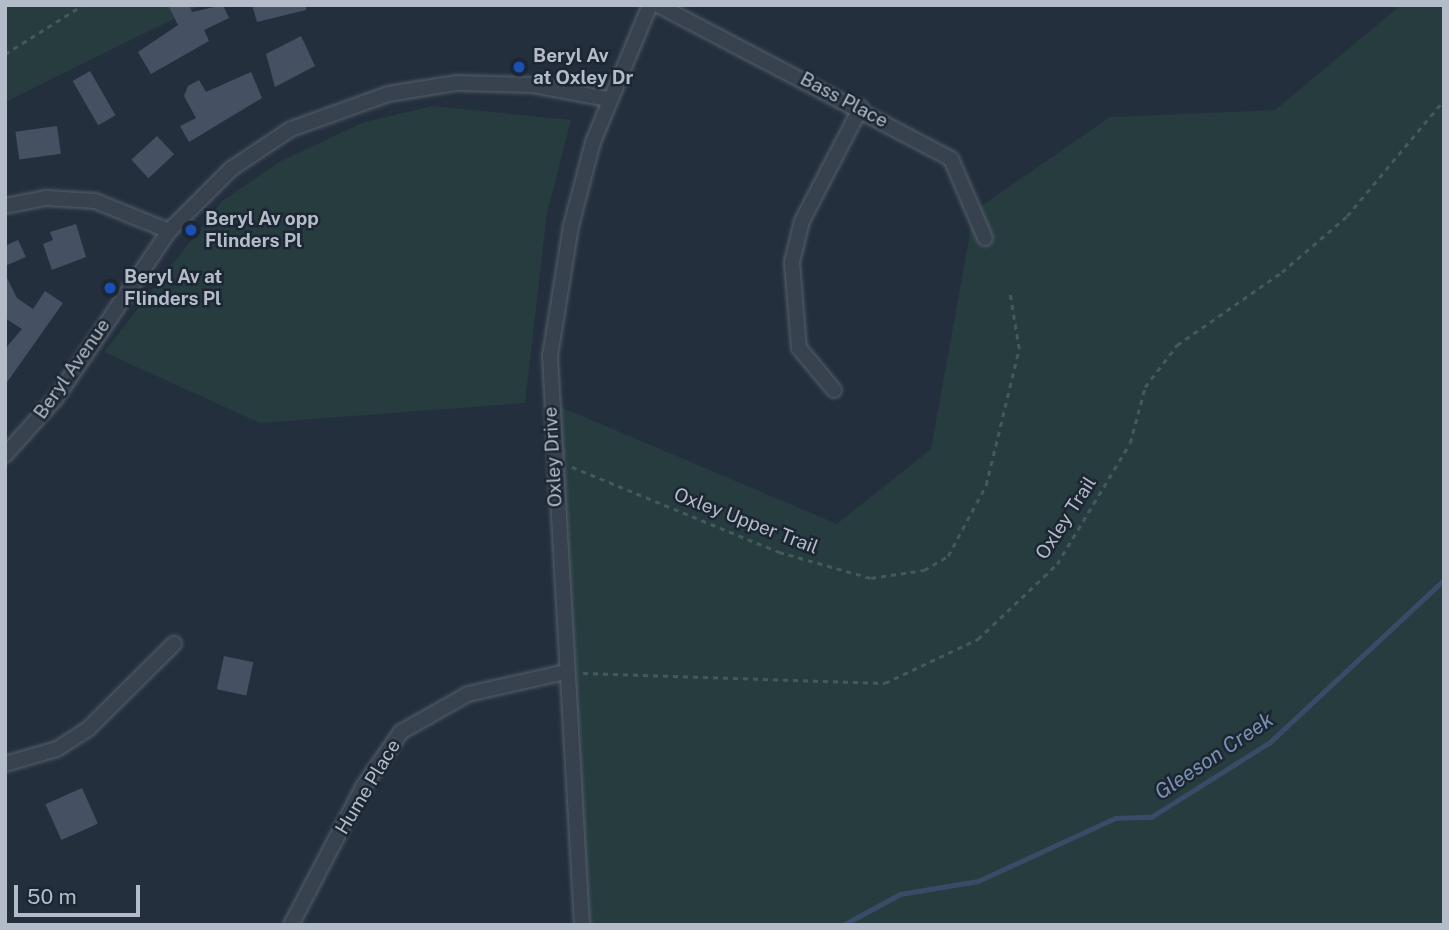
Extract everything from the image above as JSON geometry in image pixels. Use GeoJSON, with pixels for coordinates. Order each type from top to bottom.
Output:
{"type":"FeatureCollection","features":[{"type":"Feature","properties":{"kind":"street","name":"Oxley Drive"},"geometry":{"type":"LineString","coordinates":[[582,925],[553,459],[550,356],[557,298],[607,99],[650,5]]}},
{"type":"Feature","properties":{"kind":"street","name":"Bass Place"},"geometry":{"type":"LineString","coordinates":[[658,5],[861,107],[951,159],[985,238]]}},
{"type":"Feature","properties":{"kind":"street","name":"Beryl Avenue"},"geometry":{"type":"LineString","coordinates":[[5,455],[56,398],[169,231],[231,169],[329,110],[457,83],[533,85],[607,99]]}},
{"type":"Feature","properties":{"kind":"street"},"geometry":{"type":"LineString","coordinates":[[834,390],[799,348],[792,262],[802,222],[861,107]]}},
{"type":"Feature","properties":{"kind":"street"},"geometry":{"type":"LineString","coordinates":[[5,206],[46,198],[95,201],[169,231]]}},
{"type":"Feature","properties":{"kind":"street"},"geometry":{"type":"LineString","coordinates":[[5,764],[57,749],[89,728],[174,643]]}},
{"type":"Feature","properties":{"kind":"street","name":"Hume Place"},"geometry":{"type":"LineString","coordinates":[[291,925],[363,787],[401,733],[468,694],[566,672]]}},
{"type":"Feature","properties":{"kind":"path"},"geometry":{"type":"LineString","coordinates":[[5,54],[83,5]]}},
{"type":"Feature","properties":{"kind":"path","name":"Oxley Trail"},"geometry":{"type":"LineString","coordinates":[[566,672],[886,682],[978,639],[1057,564],[1130,443],[1145,387],[1177,345],[1282,272],[1347,216],[1444,100]]}},
{"type":"Feature","properties":{"kind":"path","name":"Oxley Upper Trail"},"geometry":{"type":"LineString","coordinates":[[553,459],[779,552],[872,579],[924,570],[948,556],[986,485],[1019,349],[1010,294]]}},
{"type":"Feature","properties":{"kind":"green space"},"geometry":{"type":"Polygon","coordinates":[[[5,5],[202,5],[5,102],[5,5]]]}},
{"type":"Feature","properties":{"kind":"green space"},"geometry":{"type":"Polygon","coordinates":[[[1401,5],[1444,5],[1444,925],[582,925],[551,403],[837,524],[931,449],[974,211],[1110,117],[1275,110],[1401,5]]]}},
{"type":"Feature","properties":{"kind":"green space"},"geometry":{"type":"Polygon","coordinates":[[[432,106],[571,120],[547,213],[525,403],[260,423],[104,352],[222,201],[281,161],[362,123],[432,106]]]}},
{"type":"Feature","properties":{"kind":"building"},"geometry":{"type":"Polygon","coordinates":[[[168,5],[189,5],[192,12],[223,5],[229,18],[204,30],[209,41],[151,74],[138,52],[178,25],[168,5]]]}},
{"type":"Feature","properties":{"kind":"building"},"geometry":{"type":"Polygon","coordinates":[[[252,5],[306,5],[306,10],[257,22],[252,5]]]}},
{"type":"Feature","properties":{"kind":"building"},"geometry":{"type":"Polygon","coordinates":[[[301,36],[315,66],[275,87],[266,54],[301,36]]]}},
{"type":"Feature","properties":{"kind":"building"},"geometry":{"type":"Polygon","coordinates":[[[90,71],[116,115],[98,125],[73,81],[90,71]]]}},
{"type":"Feature","properties":{"kind":"building"},"geometry":{"type":"Polygon","coordinates":[[[251,72],[262,98],[189,142],[180,126],[196,118],[184,96],[188,86],[199,80],[206,92],[251,72]]]}},
{"type":"Feature","properties":{"kind":"building"},"geometry":{"type":"Polygon","coordinates":[[[57,126],[61,154],[19,160],[15,132],[57,126]]]}},
{"type":"Feature","properties":{"kind":"building"},"geometry":{"type":"Polygon","coordinates":[[[157,136],[174,154],[148,178],[131,160],[157,136]]]}},
{"type":"Feature","properties":{"kind":"building"},"geometry":{"type":"Polygon","coordinates":[[[76,224],[86,257],[52,270],[43,244],[53,240],[50,232],[76,224]]]}},
{"type":"Feature","properties":{"kind":"building"},"geometry":{"type":"Polygon","coordinates":[[[18,240],[26,257],[5,266],[5,246],[18,240]]]}},
{"type":"Feature","properties":{"kind":"building"},"geometry":{"type":"Polygon","coordinates":[[[5,274],[17,298],[33,309],[45,291],[63,303],[5,385],[5,349],[22,329],[5,318],[5,274]]]}},
{"type":"Feature","properties":{"kind":"building"},"geometry":{"type":"Polygon","coordinates":[[[224,656],[253,662],[246,695],[217,689],[224,656]]]}},
{"type":"Feature","properties":{"kind":"building"},"geometry":{"type":"Polygon","coordinates":[[[82,788],[98,824],[61,840],[45,804],[82,788]]]}},
{"type":"Feature","properties":{"kind":"waterway","name":"Gleeson Creek"},"geometry":{"type":"LineString","coordinates":[[843,925],[900,894],[978,881],[1115,818],[1151,817],[1270,742],[1444,580]]}},
{"type":"Feature","properties":{"kind":"place","name":"Beryl Av at Oxley Dr"},"geometry":{"type":"Point","coordinates":[519,67]}},
{"type":"Feature","properties":{"kind":"place","name":"Beryl Av opp Flinders Pl"},"geometry":{"type":"Point","coordinates":[191,230]}},
{"type":"Feature","properties":{"kind":"place","name":"Beryl Av at Flinders Pl"},"geometry":{"type":"Point","coordinates":[110,288]}}]}
